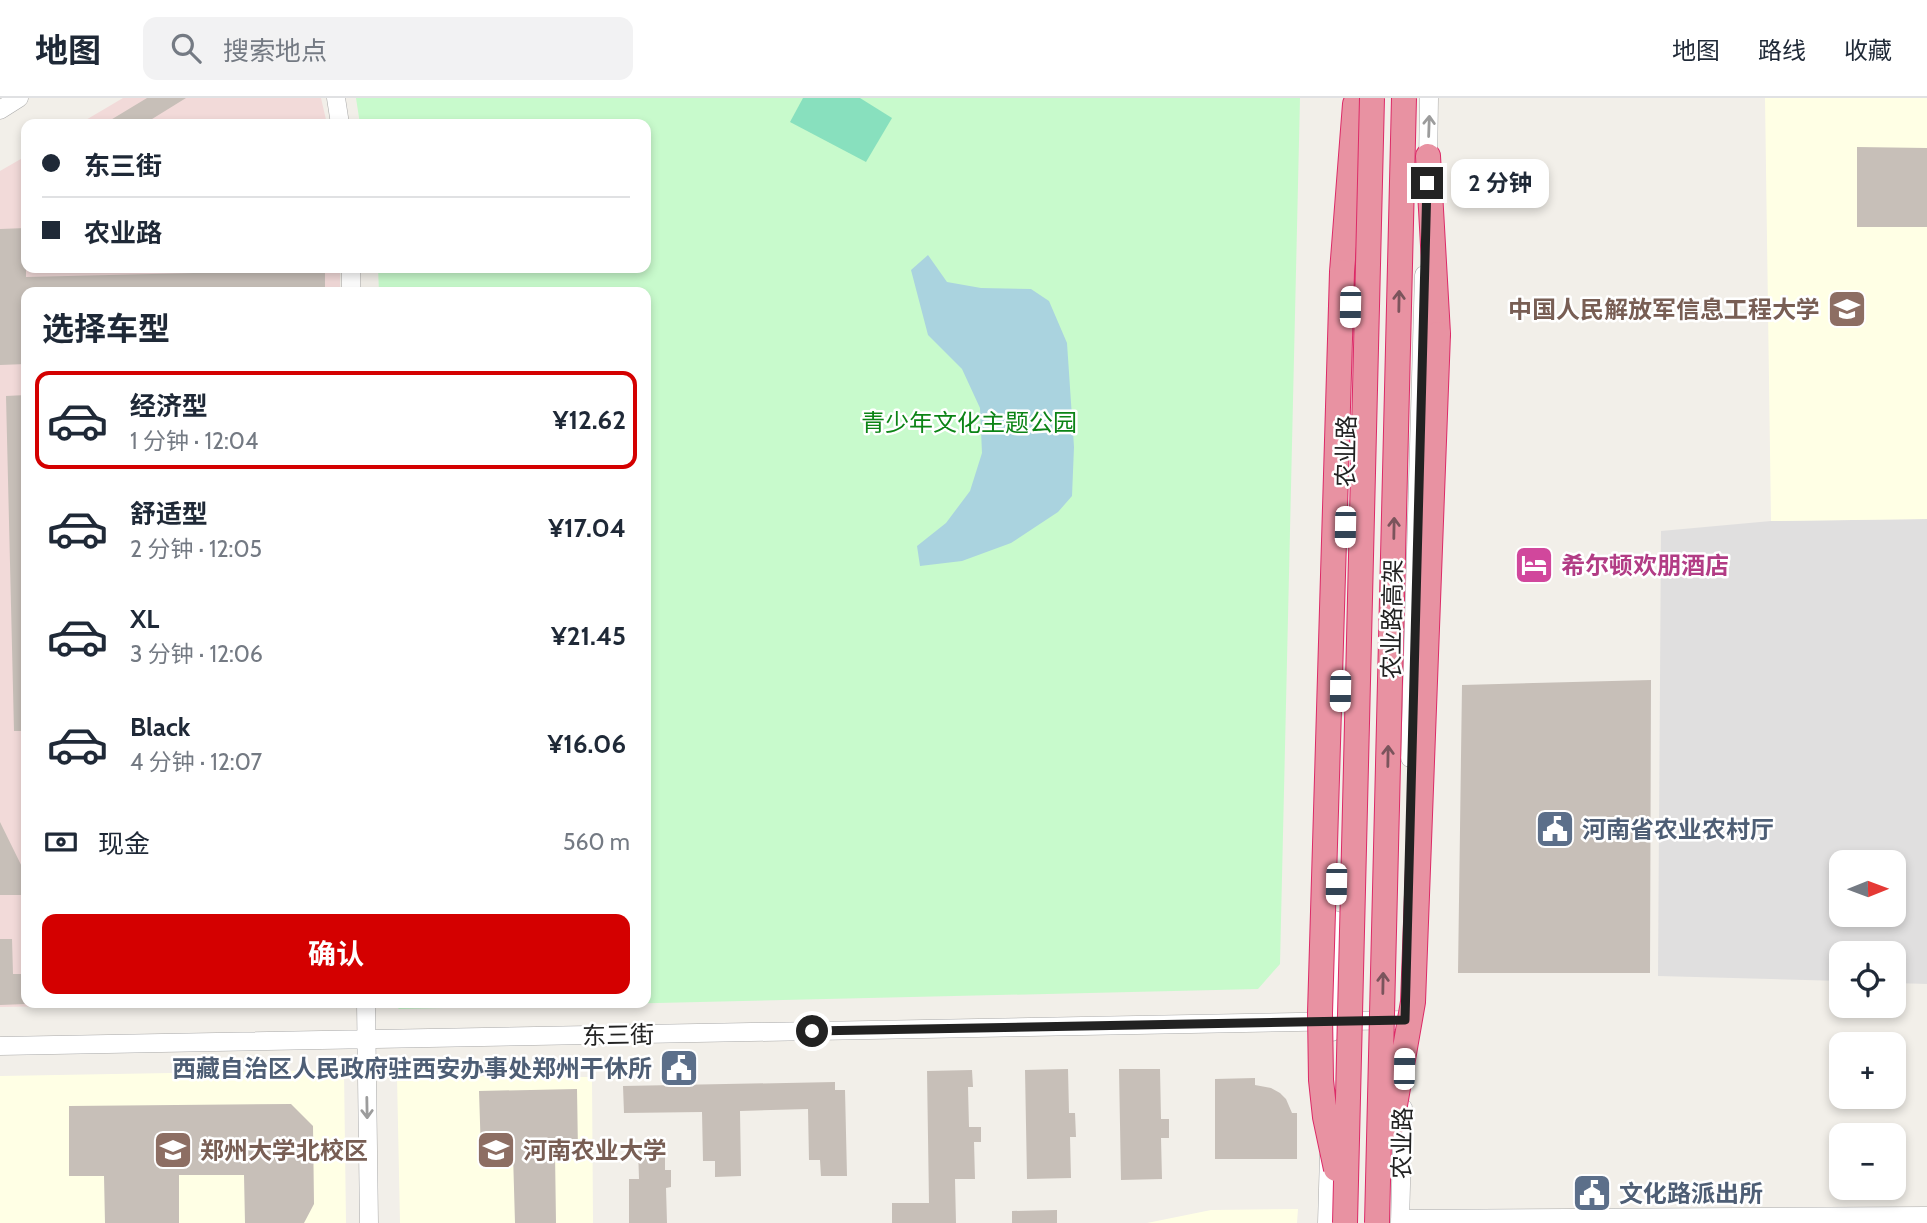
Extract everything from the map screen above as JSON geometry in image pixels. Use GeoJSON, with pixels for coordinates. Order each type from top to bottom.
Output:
{"type":"FeatureCollection","features":[{"type":"Feature","properties":{"kind":"highway","name":"农业路高架"},"geometry":{"type":"LineString","coordinates":[[1393,1222],[1378,1190],[1404,98]]}},
{"type":"Feature","properties":{"kind":"highway","name":"农业路高架"},"geometry":{"type":"LineString","coordinates":[[1339,1220],[1360,100]]}},
{"type":"Feature","properties":{"kind":"highway"},"geometry":{"type":"LineString","coordinates":[[1339,1220],[1321,1080],[1320,1013],[1342,272],[1360,100]]}},
{"type":"Feature","properties":{"kind":"highway"},"geometry":{"type":"LineString","coordinates":[[1378,1190],[1413,1002],[1438,334],[1428,156]]}},
{"type":"Feature","properties":{"kind":"street"},"geometry":{"type":"LineString","coordinates":[[0,110],[19,98]]}},
{"type":"Feature","properties":{"kind":"street"},"geometry":{"type":"LineString","coordinates":[[335,98],[339,119]]}},
{"type":"Feature","properties":{"kind":"street","name":"农业路"},"geometry":{"type":"LineString","coordinates":[[1393,1222],[1405,1020],[1429,98]]}},
{"type":"Feature","properties":{"kind":"street","name":"农业路"},"geometry":{"type":"LineString","coordinates":[[1339,1220],[1332,1021],[1360,100]]}},
{"type":"Feature","properties":{"kind":"street"},"geometry":{"type":"LineString","coordinates":[[366,1008],[369,1223]]}},
{"type":"Feature","properties":{"kind":"street","name":"东三街"},"geometry":{"type":"LineString","coordinates":[[0,1046],[1405,1020]]}},
{"type":"Feature","properties":{"kind":"street"},"geometry":{"type":"LineString","coordinates":[[1393,1222],[1927,1216]]}},
{"type":"Feature","properties":{"kind":"shaded area"},"geometry":{"type":"Polygon","coordinates":[[[123,98],[321,98],[326,119],[87,119],[123,98]]]}},
{"type":"Feature","properties":{"kind":"shaded area","name":"中国人民解放军信息工程大学"},"geometry":{"type":"Polygon","coordinates":[[[1765,98],[1927,98],[1927,519],[1771,521],[1765,98]]]}},
{"type":"Feature","properties":{"kind":"shaded area"},"geometry":{"type":"Polygon","coordinates":[[[21,159],[21,273],[340,273],[340,287],[21,287],[21,1007],[0,1007],[0,171],[21,159]]]}},
{"type":"Feature","properties":{"kind":"shaded area"},"geometry":{"type":"Polygon","coordinates":[[[1927,519],[1927,984],[1906,983],[1906,941],[1829,941],[1829,981],[1658,976],[1661,531],[1771,521],[1927,519]]]}},
{"type":"Feature","properties":{"kind":"shaded area","name":"郑州大学北校区"},"geometry":{"type":"Polygon","coordinates":[[[344,1070],[346,1223],[0,1223],[0,1076],[344,1070]]]}},
{"type":"Feature","properties":{"kind":"shaded area","name":"河南农业大学"},"geometry":{"type":"Polygon","coordinates":[[[397,1076],[592,1077],[593,1223],[400,1223],[397,1076]]]}},
{"type":"Feature","properties":{"kind":"shaded area"},"geometry":{"type":"Polygon","coordinates":[[[1298,1209],[1297,1223],[1147,1223],[1211,1210],[1298,1209]]]}},
{"type":"Feature","properties":{"kind":"green space","name":"青少年文化主题公园"},"geometry":{"type":"Polygon","coordinates":[[[356,98],[1300,98],[1280,964],[1258,989],[651,1003],[651,287],[379,287],[378,273],[651,273],[651,119],[359,119],[356,98]]]}},
{"type":"Feature","properties":{"kind":"green space"},"geometry":{"type":"Polygon","coordinates":[[[803,98],[860,98],[892,118],[866,162],[790,122],[803,98]]]}},
{"type":"Feature","properties":{"kind":"water"},"geometry":{"type":"Polygon","coordinates":[[[928,255],[947,282],[981,288],[1031,289],[1049,301],[1067,343],[1074,447],[1072,496],[1058,512],[1011,543],[962,561],[920,566],[917,546],[946,523],[970,491],[982,453],[980,408],[962,369],[928,335],[911,270],[928,255]]]}},
{"type":"Feature","properties":{"kind":"building"},"geometry":{"type":"Polygon","coordinates":[[[147,98],[186,98],[152,119],[112,119],[147,98]]]}},
{"type":"Feature","properties":{"kind":"building"},"geometry":{"type":"Polygon","coordinates":[[[1857,147],[1927,148],[1927,227],[1857,227],[1857,147]]]}},
{"type":"Feature","properties":{"kind":"building"},"geometry":{"type":"Polygon","coordinates":[[[21,228],[21,273],[26,273],[26,277],[325,273],[325,287],[21,287],[21,364],[0,365],[0,229],[21,228]]]}},
{"type":"Feature","properties":{"kind":"building"},"geometry":{"type":"Polygon","coordinates":[[[21,395],[21,731],[14,731],[6,396],[21,395]]]}},
{"type":"Feature","properties":{"kind":"building","name":"河南省农业农村厅"},"geometry":{"type":"Polygon","coordinates":[[[1651,680],[1650,973],[1458,973],[1462,685],[1651,680]]]}},
{"type":"Feature","properties":{"kind":"building"},"geometry":{"type":"Polygon","coordinates":[[[0,822],[21,865],[21,895],[0,895],[0,822]]]}},
{"type":"Feature","properties":{"kind":"building"},"geometry":{"type":"Polygon","coordinates":[[[0,939],[12,939],[13,974],[21,974],[21,1004],[0,1005],[0,939]]]}},
{"type":"Feature","properties":{"kind":"building"},"geometry":{"type":"Polygon","coordinates":[[[1068,1069],[1069,1113],[1075,1113],[1076,1137],[1070,1137],[1071,1178],[1027,1179],[1025,1070],[1068,1069]]]}},
{"type":"Feature","properties":{"kind":"building"},"geometry":{"type":"Polygon","coordinates":[[[1119,1069],[1160,1069],[1161,1119],[1169,1119],[1169,1138],[1161,1138],[1162,1179],[1121,1180],[1119,1069]]]}},
{"type":"Feature","properties":{"kind":"building"},"geometry":{"type":"Polygon","coordinates":[[[972,1070],[973,1087],[968,1087],[969,1127],[981,1127],[981,1142],[974,1142],[975,1179],[955,1179],[956,1223],[892,1223],[892,1203],[929,1203],[927,1071],[972,1070]]]}},
{"type":"Feature","properties":{"kind":"building"},"geometry":{"type":"Polygon","coordinates":[[[1255,1078],[1255,1085],[1280,1093],[1292,1113],[1297,1113],[1297,1159],[1215,1159],[1215,1079],[1255,1078]]]}},
{"type":"Feature","properties":{"kind":"building"},"geometry":{"type":"Polygon","coordinates":[[[835,1082],[835,1090],[845,1090],[847,1176],[821,1176],[820,1160],[809,1160],[808,1109],[740,1111],[741,1176],[715,1177],[715,1161],[703,1161],[702,1112],[624,1113],[623,1086],[835,1082]]]}},
{"type":"Feature","properties":{"kind":"building"},"geometry":{"type":"Polygon","coordinates":[[[577,1089],[578,1152],[555,1153],[556,1223],[515,1223],[513,1154],[481,1154],[479,1091],[577,1089]]]}},
{"type":"Feature","properties":{"kind":"building"},"geometry":{"type":"Polygon","coordinates":[[[291,1104],[313,1126],[314,1204],[304,1223],[245,1223],[244,1175],[179,1175],[179,1223],[105,1223],[104,1176],[69,1176],[69,1106],[291,1104]]]}},
{"type":"Feature","properties":{"kind":"building"},"geometry":{"type":"Polygon","coordinates":[[[638,1148],[657,1148],[657,1152],[665,1152],[665,1170],[671,1170],[671,1187],[666,1188],[667,1223],[629,1223],[629,1179],[639,1179],[638,1148]]]}},
{"type":"Feature","properties":{"kind":"building"},"geometry":{"type":"Polygon","coordinates":[[[1057,1210],[1057,1223],[1012,1223],[1012,1211],[1057,1210]]]}},
{"type":"Feature","properties":{"kind":"place","name":"中国人民解放军信息工程大学"},"geometry":{"type":"Point","coordinates":[1847,309]}},
{"type":"Feature","properties":{"kind":"place","name":"希尔顿欢朋酒店"},"geometry":{"type":"Point","coordinates":[1534,565]}},
{"type":"Feature","properties":{"kind":"place","name":"河南省农业农村厅"},"geometry":{"type":"Point","coordinates":[1555,829]}},
{"type":"Feature","properties":{"kind":"place","name":"西藏自治区人民政府驻西安办事处郑州干休所"},"geometry":{"type":"Point","coordinates":[679,1068]}},
{"type":"Feature","properties":{"kind":"place","name":"郑州大学北校区"},"geometry":{"type":"Point","coordinates":[173,1150]}},
{"type":"Feature","properties":{"kind":"place","name":"河南农业大学"},"geometry":{"type":"Point","coordinates":[496,1150]}},
{"type":"Feature","properties":{"kind":"place","name":"文化路派出所"},"geometry":{"type":"Point","coordinates":[1592,1193]}},
{"type":"Feature","properties":{"kind":"route"},"geometry":{"type":"LineString","coordinates":[[812,1031],[1405,1020],[1427,183]]}}]}
